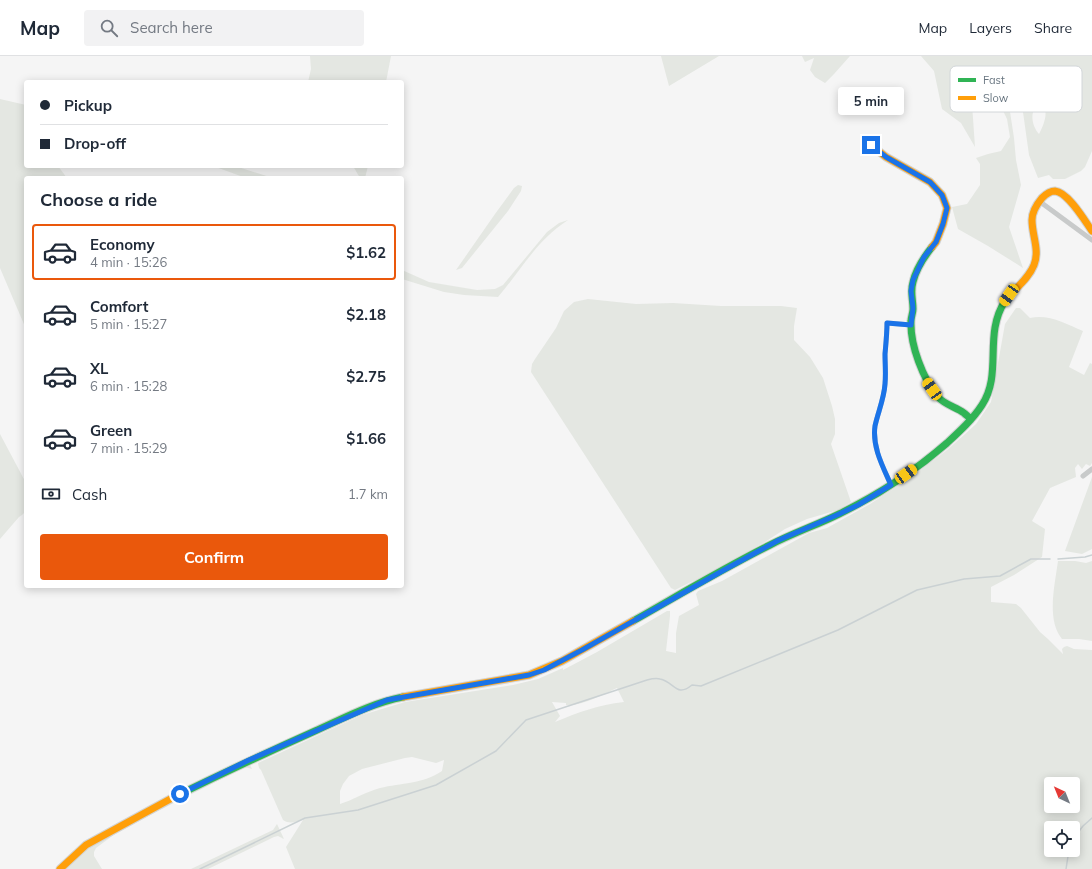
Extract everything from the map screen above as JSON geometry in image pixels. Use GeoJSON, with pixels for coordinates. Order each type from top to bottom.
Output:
{"type":"FeatureCollection","features":[{"type":"Feature","properties":{"kind":"street"},"geometry":{"type":"LineString","coordinates":[[871,145],[886,157],[930,182],[942,195],[947,208],[936,242],[924,257],[913,280],[911,291],[913,308],[911,325],[914,348],[918,363],[927,381],[943,402],[964,413],[971,419]]}},
{"type":"Feature","properties":{"kind":"street"},"geometry":{"type":"LineString","coordinates":[[60,869],[86,845],[167,800],[249,760],[373,705],[387,700],[529,675],[544,670],[779,540],[858,505],[891,485],[928,459],[958,433],[986,400],[991,387],[995,322],[1002,306],[1011,293],[1026,278],[1035,264],[1037,254],[1032,221],[1033,214],[1040,201],[1051,191],[1059,192],[1069,201],[1092,231]]}},
{"type":"Feature","properties":{"kind":"street"},"geometry":{"type":"LineString","coordinates":[[1040,201],[1092,240]]}},
{"type":"Feature","properties":{"kind":"street"},"geometry":{"type":"LineString","coordinates":[[891,485],[879,456],[875,434],[878,412],[885,384],[887,323],[911,325]]}},
{"type":"Feature","properties":{"kind":"street"},"geometry":{"type":"LineString","coordinates":[[1083,476],[1092,469]]}},
{"type":"Feature","properties":{"kind":"shaded area"},"geometry":{"type":"Polygon","coordinates":[[[310,56],[391,56],[386,80],[308,80],[311,69],[310,56]]]}},
{"type":"Feature","properties":{"kind":"shaded area"},"geometry":{"type":"Polygon","coordinates":[[[661,56],[719,56],[669,86],[661,56]]]}},
{"type":"Feature","properties":{"kind":"shaded area"},"geometry":{"type":"Polygon","coordinates":[[[802,56],[850,56],[825,83],[815,77],[810,70],[814,58],[805,62],[802,56]]]}},
{"type":"Feature","properties":{"kind":"shaded area"},"geometry":{"type":"Polygon","coordinates":[[[921,56],[1092,56],[1092,151],[1085,167],[1081,171],[1065,179],[1053,179],[1049,175],[1038,178],[1029,155],[1023,112],[1033,112],[1033,123],[1039,134],[1046,112],[1082,112],[1082,66],[950,66],[950,112],[973,112],[975,147],[961,123],[942,109],[934,71],[921,56]]]}},
{"type":"Feature","properties":{"kind":"shaded area"},"geometry":{"type":"Polygon","coordinates":[[[0,99],[24,105],[24,168],[60,168],[66,176],[24,176],[24,324],[0,268],[0,99]]]}},
{"type":"Feature","properties":{"kind":"shaded area"},"geometry":{"type":"Polygon","coordinates":[[[1004,112],[1010,112],[1016,160],[1021,185],[1009,227],[1023,268],[958,229],[952,207],[967,204],[980,185],[980,164],[976,158],[1001,151],[1010,137],[1007,119],[1004,112]]]}},
{"type":"Feature","properties":{"kind":"shaded area"},"geometry":{"type":"Polygon","coordinates":[[[218,168],[241,168],[267,176],[240,176],[218,168]]]}},
{"type":"Feature","properties":{"kind":"shaded area"},"geometry":{"type":"Polygon","coordinates":[[[354,168],[368,168],[366,176],[359,176],[354,168]]]}},
{"type":"Feature","properties":{"kind":"shaded area"},"geometry":{"type":"Polygon","coordinates":[[[518,185],[522,186],[521,191],[508,211],[462,268],[456,270],[495,214],[514,188],[518,185]]]}},
{"type":"Feature","properties":{"kind":"shaded area"},"geometry":{"type":"Polygon","coordinates":[[[568,220],[538,246],[498,297],[444,292],[404,280],[404,271],[429,282],[477,290],[495,289],[503,285],[547,232],[559,223],[568,220]]]}},
{"type":"Feature","properties":{"kind":"shaded area"},"geometry":{"type":"Polygon","coordinates":[[[588,299],[636,304],[673,303],[721,306],[781,306],[797,308],[794,326],[794,340],[810,357],[823,378],[835,419],[835,434],[831,444],[851,502],[838,510],[807,519],[785,529],[765,542],[697,580],[675,590],[671,588],[531,372],[532,364],[556,328],[564,311],[574,302],[588,299]]]}},
{"type":"Feature","properties":{"kind":"shaded area"},"geometry":{"type":"Polygon","coordinates":[[[1016,308],[1020,308],[1030,318],[1044,317],[1083,331],[1069,367],[1084,375],[1090,363],[1092,364],[1092,463],[1090,466],[1086,464],[1082,469],[1078,464],[1075,468],[1076,477],[1050,488],[1032,521],[1045,529],[1042,557],[1014,575],[991,587],[991,602],[1016,604],[1040,632],[1063,654],[1062,649],[1067,646],[1074,649],[1092,650],[1092,869],[295,869],[286,847],[303,820],[291,822],[283,820],[258,763],[362,715],[405,702],[513,685],[538,679],[563,668],[563,670],[667,611],[670,611],[670,616],[666,651],[676,653],[676,633],[679,616],[699,605],[696,594],[698,591],[722,581],[809,533],[827,528],[870,504],[910,478],[947,450],[976,424],[991,402],[1005,324],[1016,308]],[[617,688],[592,700],[578,704],[566,705],[566,703],[552,702],[560,716],[555,722],[589,709],[624,702],[617,688]],[[412,757],[362,769],[349,776],[340,791],[340,804],[380,788],[420,781],[442,771],[444,760],[436,763],[412,757]]]}},
{"type":"Feature","properties":{"kind":"shaded area"},"geometry":{"type":"Polygon","coordinates":[[[0,434],[24,479],[24,513],[0,539],[0,434]]]}},
{"type":"Feature","properties":{"kind":"shaded area"},"geometry":{"type":"Polygon","coordinates":[[[1092,477],[1092,549],[1082,554],[1065,551],[1092,477]]]}},
{"type":"Feature","properties":{"kind":"shaded area"},"geometry":{"type":"Polygon","coordinates":[[[1058,561],[1075,561],[1086,563],[1092,561],[1092,641],[1062,639],[1057,631],[1054,622],[1053,602],[1058,561]]]}},
{"type":"Feature","properties":{"kind":"shaded area"},"geometry":{"type":"Polygon","coordinates":[[[247,764],[250,765],[252,769],[245,767],[115,834],[96,848],[94,852],[94,856],[102,869],[65,869],[87,847],[158,807],[247,764]]]}},
{"type":"Feature","properties":{"kind":"shaded area"},"geometry":{"type":"Polygon","coordinates":[[[277,824],[284,839],[278,836],[274,837],[208,869],[191,869],[273,830],[277,824]]]}},
{"type":"Feature","properties":{"kind":"waterway"},"geometry":{"type":"LineString","coordinates":[[1058,559],[1092,555]]}},
{"type":"Feature","properties":{"kind":"waterway"},"geometry":{"type":"LineString","coordinates":[[200,869],[305,818],[358,810],[436,785],[496,751],[526,720],[650,679],[665,681],[679,690],[687,689],[692,685],[701,686],[838,630],[917,590],[964,579],[1000,576],[1031,559],[1050,559]]}},
{"type":"Feature","properties":{"kind":"waterway"},"geometry":{"type":"LineString","coordinates":[[1080,830],[1092,818]]}},
{"type":"Feature","properties":{"kind":"waterway"},"geometry":{"type":"LineString","coordinates":[[1066,869],[1068,857]]}},
{"type":"Feature","properties":{"kind":"traffic: fast"},"geometry":{"type":"LineString","coordinates":[[932,247],[918,268],[912,286],[913,309],[911,330],[915,351],[918,361],[932,390],[944,402],[958,409],[971,419]]}},
{"type":"Feature","properties":{"kind":"traffic: fast"},"geometry":{"type":"LineString","coordinates":[[633,621],[753,554],[854,507],[896,482],[947,443],[975,415],[988,393],[993,367],[995,327],[1005,301]]}},
{"type":"Feature","properties":{"kind":"traffic: fast"},"geometry":{"type":"LineString","coordinates":[[174,797],[358,711],[403,697]]}},
{"type":"Feature","properties":{"kind":"traffic: slow"},"geometry":{"type":"LineString","coordinates":[[871,145],[886,157],[930,182],[942,195],[947,208],[943,224],[936,242],[932,247]]}},
{"type":"Feature","properties":{"kind":"traffic: slow"},"geometry":{"type":"LineString","coordinates":[[1005,301],[1025,280],[1034,265],[1036,254],[1032,217],[1037,205],[1049,192],[1055,191],[1060,193],[1071,201],[1092,231]]}},
{"type":"Feature","properties":{"kind":"traffic: slow"},"geometry":{"type":"LineString","coordinates":[[403,697],[529,675],[562,661],[633,621]]}},
{"type":"Feature","properties":{"kind":"traffic: slow"},"geometry":{"type":"LineString","coordinates":[[60,869],[86,845],[174,797]]}},
{"type":"Feature","properties":{"kind":"route"},"geometry":{"type":"LineString","coordinates":[[180,794],[249,760],[387,700],[529,675],[544,670],[779,540],[858,505],[891,485],[879,456],[875,434],[875,427],[885,384],[887,323],[911,325],[913,308],[911,291],[913,280],[924,257],[936,242],[947,208],[942,195],[930,182],[886,157],[871,145]]}}]}
